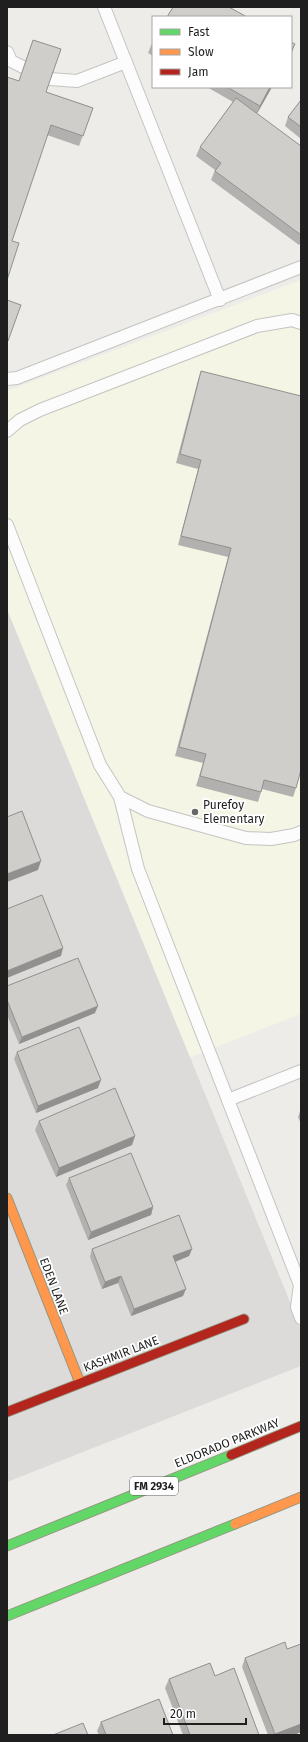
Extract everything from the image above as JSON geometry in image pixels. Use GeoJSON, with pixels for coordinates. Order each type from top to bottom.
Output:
{"type":"FeatureCollection","features":[{"type":"Feature","properties":{"kind":"main road","name":"EDEN LANE"},"geometry":{"type":"LineString","coordinates":[[7,1198],[80,1383]]}},
{"type":"Feature","properties":{"kind":"main road","name":"KASHMIR LANE"},"geometry":{"type":"LineString","coordinates":[[7,1412],[244,1318]]}},
{"type":"Feature","properties":{"kind":"main road","name":"ELDORADO PARKWAY"},"geometry":{"type":"LineString","coordinates":[[7,1546],[301,1426]]}},
{"type":"Feature","properties":{"kind":"main road"},"geometry":{"type":"LineString","coordinates":[[7,1616],[301,1497]]}},
{"type":"Feature","properties":{"kind":"lane"},"geometry":{"type":"LineString","coordinates":[[104,7],[220,300]]}},
{"type":"Feature","properties":{"kind":"lane"},"geometry":{"type":"LineString","coordinates":[[7,52],[12,61],[23,67]]}},
{"type":"Feature","properties":{"kind":"lane"},"geometry":{"type":"LineString","coordinates":[[50,79],[77,81],[126,62]]}},
{"type":"Feature","properties":{"kind":"lane"},"geometry":{"type":"LineString","coordinates":[[7,379],[17,378],[220,300],[301,267]]}},
{"type":"Feature","properties":{"kind":"lane"},"geometry":{"type":"LineString","coordinates":[[7,431],[20,420],[40,410],[257,326],[292,320],[301,323]]}},
{"type":"Feature","properties":{"kind":"lane"},"geometry":{"type":"LineString","coordinates":[[7,525],[100,765],[120,796],[138,869],[301,1285],[297,1307],[301,1318]]}},
{"type":"Feature","properties":{"kind":"lane"},"geometry":{"type":"LineString","coordinates":[[120,796],[148,811],[246,838],[271,839],[294,835],[301,832]]}},
{"type":"Feature","properties":{"kind":"lane"},"geometry":{"type":"LineString","coordinates":[[228,1100],[301,1071]]}},
{"type":"Feature","properties":{"kind":"shaded area","name":"Purefoy Elementary"},"geometry":{"type":"Polygon","coordinates":[[[301,280],[301,1014],[190,1057],[7,609],[7,391],[301,280]]]}},
{"type":"Feature","properties":{"kind":"shaded area"},"geometry":{"type":"Polygon","coordinates":[[[7,609],[301,1329],[301,1366],[7,1482],[7,609]]]}},
{"type":"Feature","properties":{"kind":"building"},"geometry":{"type":"Polygon","coordinates":[[[173,7],[229,7],[245,16],[168,16],[173,7]]]}},
{"type":"Feature","properties":{"kind":"building"},"geometry":{"type":"Polygon","coordinates":[[[33,40],[61,49],[46,92],[93,108],[83,136],[51,125],[12,241],[19,243],[7,280],[7,77],[19,81],[33,40]]]}},
{"type":"Feature","properties":{"kind":"building"},"geometry":{"type":"Polygon","coordinates":[[[292,42],[295,44],[292,49],[292,42]]]}},
{"type":"Feature","properties":{"kind":"building"},"geometry":{"type":"Polygon","coordinates":[[[229,88],[269,88],[260,106],[229,88]]]}},
{"type":"Feature","properties":{"kind":"building"},"geometry":{"type":"Polygon","coordinates":[[[236,98],[301,146],[301,235],[215,171],[221,163],[200,147],[236,98]]]}},
{"type":"Feature","properties":{"kind":"building"},"geometry":{"type":"Polygon","coordinates":[[[301,100],[301,127],[288,117],[301,100]]]}},
{"type":"Feature","properties":{"kind":"building"},"geometry":{"type":"Polygon","coordinates":[[[7,300],[21,305],[8,341],[7,341],[7,300]]]}},
{"type":"Feature","properties":{"kind":"building","name":"Purefoy Elementary"},"geometry":{"type":"Polygon","coordinates":[[[201,371],[301,396],[301,770],[296,788],[264,780],[261,792],[200,776],[206,754],[179,747],[231,548],[181,536],[201,460],[180,454],[201,371]]]}},
{"type":"Feature","properties":{"kind":"building"},"geometry":{"type":"Polygon","coordinates":[[[22,811],[41,861],[7,874],[7,817],[22,811]]]}},
{"type":"Feature","properties":{"kind":"building"},"geometry":{"type":"Polygon","coordinates":[[[42,895],[63,948],[7,971],[7,909],[42,895]]]}},
{"type":"Feature","properties":{"kind":"building"},"geometry":{"type":"Polygon","coordinates":[[[78,958],[98,1006],[22,1037],[7,1000],[7,986],[78,958]]]}},
{"type":"Feature","properties":{"kind":"building"},"geometry":{"type":"Polygon","coordinates":[[[79,1027],[101,1080],[38,1106],[17,1052],[79,1027]]]}},
{"type":"Feature","properties":{"kind":"building"},"geometry":{"type":"Polygon","coordinates":[[[115,1088],[135,1136],[59,1168],[39,1121],[115,1088]]]}},
{"type":"Feature","properties":{"kind":"building"},"geometry":{"type":"Polygon","coordinates":[[[131,1153],[153,1207],[91,1232],[69,1178],[131,1153]]]}},
{"type":"Feature","properties":{"kind":"building"},"geometry":{"type":"Polygon","coordinates":[[[179,1215],[192,1249],[173,1256],[186,1289],[134,1309],[121,1276],[105,1282],[92,1249],[179,1215]]]}},
{"type":"Feature","properties":{"kind":"building"},"geometry":{"type":"Polygon","coordinates":[[[285,1642],[287,1649],[301,1644],[301,1724],[275,1734],[245,1658],[285,1642]]]}},
{"type":"Feature","properties":{"kind":"building"},"geometry":{"type":"Polygon","coordinates":[[[210,1663],[215,1676],[234,1668],[259,1735],[190,1735],[169,1679],[210,1663]]]}},
{"type":"Feature","properties":{"kind":"building"},"geometry":{"type":"Polygon","coordinates":[[[159,1699],[173,1735],[106,1735],[101,1722],[159,1699]]]}},
{"type":"Feature","properties":{"kind":"building"},"geometry":{"type":"Polygon","coordinates":[[[83,1723],[88,1735],[53,1735],[83,1723]]]}},
{"type":"Feature","properties":{"kind":"traffic: fast"},"geometry":{"type":"LineString","coordinates":[[7,1546],[231,1455]]}},
{"type":"Feature","properties":{"kind":"traffic: fast"},"geometry":{"type":"LineString","coordinates":[[7,1616],[235,1524]]}},
{"type":"Feature","properties":{"kind":"traffic: slow"},"geometry":{"type":"LineString","coordinates":[[7,1198],[80,1383]]}},
{"type":"Feature","properties":{"kind":"traffic: slow"},"geometry":{"type":"LineString","coordinates":[[235,1524],[301,1497]]}},
{"type":"Feature","properties":{"kind":"traffic: jam"},"geometry":{"type":"LineString","coordinates":[[7,1412],[244,1319]]}},
{"type":"Feature","properties":{"kind":"traffic: jam"},"geometry":{"type":"LineString","coordinates":[[231,1455],[301,1426]]}},
{"type":"Feature","properties":{"kind":"place","name":"Purefoy Elementary"},"geometry":{"type":"Point","coordinates":[195,812]}}]}
